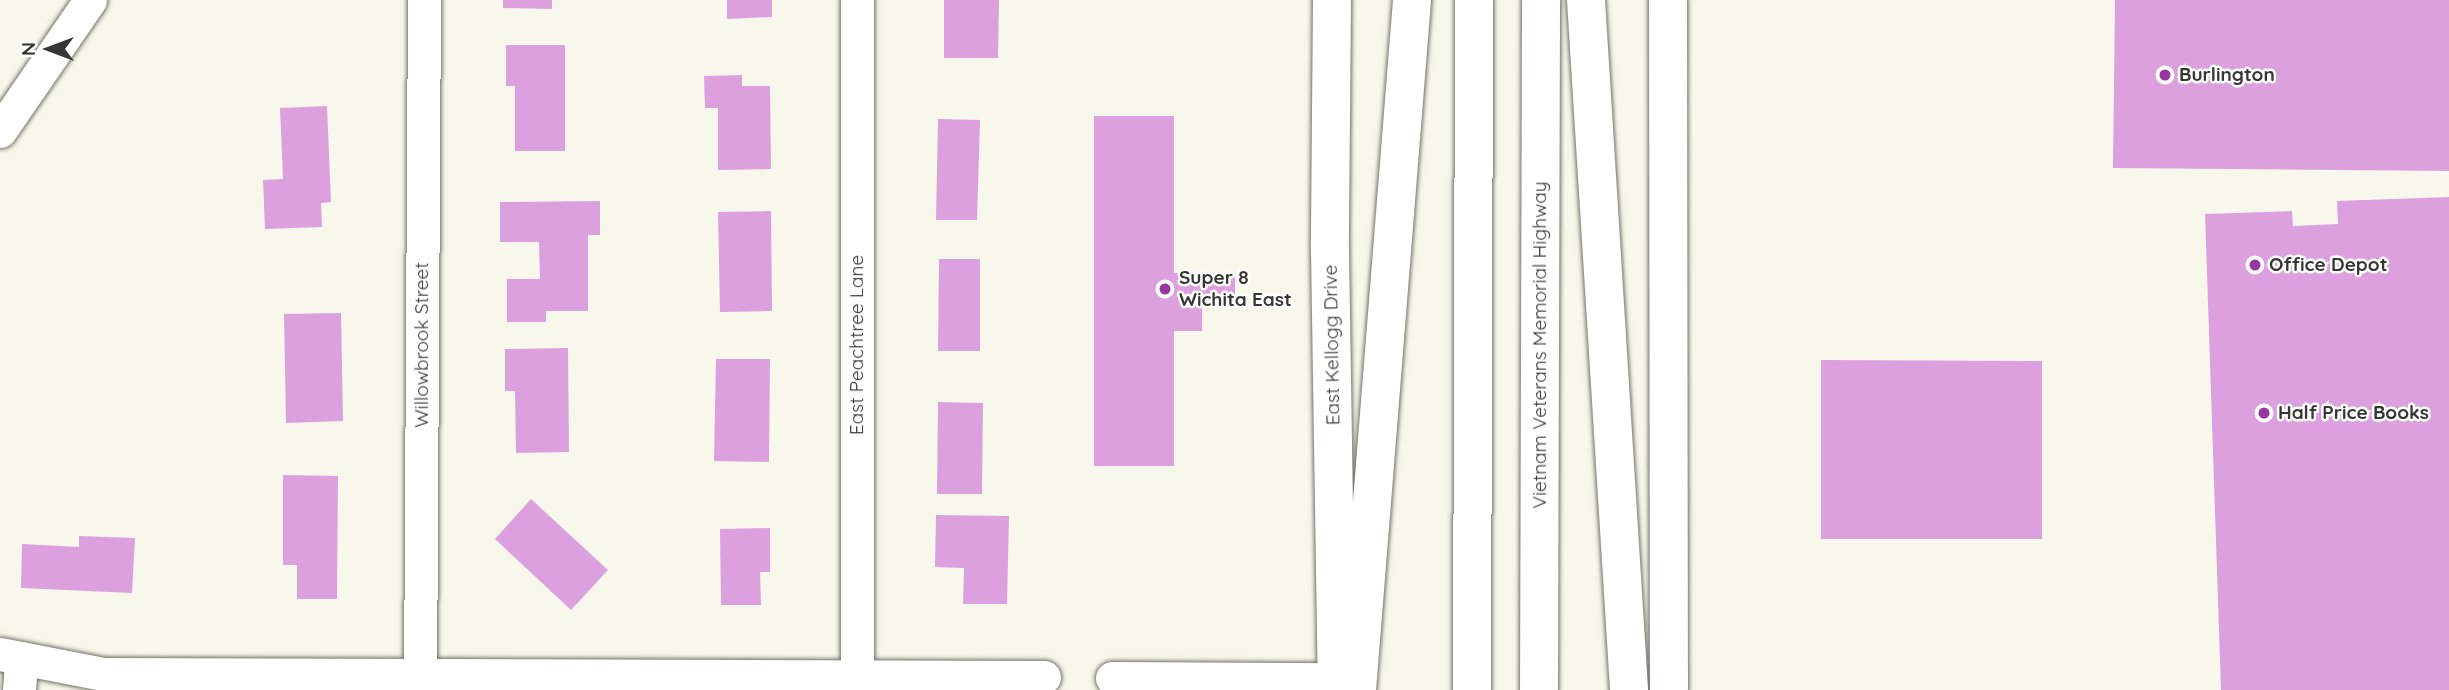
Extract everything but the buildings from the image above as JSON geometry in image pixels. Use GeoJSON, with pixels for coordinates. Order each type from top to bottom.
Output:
{"type":"FeatureCollection","features":[{"type":"Feature","properties":{"kind":"main road","name":"East Kellogg Drive"},"geometry":{"type":"LineString","coordinates":[[1332,0],[1330,251],[1343,686]]}},
{"type":"Feature","properties":{"kind":"main road"},"geometry":{"type":"LineString","coordinates":[[1343,686],[1412,0]]}},
{"type":"Feature","properties":{"kind":"main road"},"geometry":{"type":"LineString","coordinates":[[1472,690],[1474,0]]}},
{"type":"Feature","properties":{"kind":"main road","name":"Vietnam Veterans Memorial Highway"},"geometry":{"type":"LineString","coordinates":[[1539,690],[1541,0]]}},
{"type":"Feature","properties":{"kind":"main road"},"geometry":{"type":"LineString","coordinates":[[1586,0],[1629,690]]}},
{"type":"Feature","properties":{"kind":"main road"},"geometry":{"type":"LineString","coordinates":[[1668,0],[1669,690]]}},
{"type":"Feature","properties":{"kind":"street"},"geometry":{"type":"LineString","coordinates":[[0,131],[90,0]]}},
{"type":"Feature","properties":{"kind":"street","name":"Willowbrook Street"},"geometry":{"type":"LineString","coordinates":[[420,682],[424,0]]}},
{"type":"Feature","properties":{"kind":"street","name":"East Peachtree Lane"},"geometry":{"type":"LineString","coordinates":[[857,0],[857,684]]}},
{"type":"Feature","properties":{"kind":"street"},"geometry":{"type":"LineString","coordinates":[[13,667],[103,674],[420,682],[857,684],[1044,677]]}},
{"type":"Feature","properties":{"kind":"street"},"geometry":{"type":"LineString","coordinates":[[1112,678],[1343,686]]}},
{"type":"Feature","properties":{"kind":"place","name":"Burlington"},"geometry":{"type":"Point","coordinates":[2165,75]}},
{"type":"Feature","properties":{"kind":"place","name":"Office Depot"},"geometry":{"type":"Point","coordinates":[2255,265]}},
{"type":"Feature","properties":{"kind":"place","name":"Super 8 Wichita East"},"geometry":{"type":"Point","coordinates":[1165,289]}},
{"type":"Feature","properties":{"kind":"place","name":"Half Price Books"},"geometry":{"type":"Point","coordinates":[2264,413]}}]}
